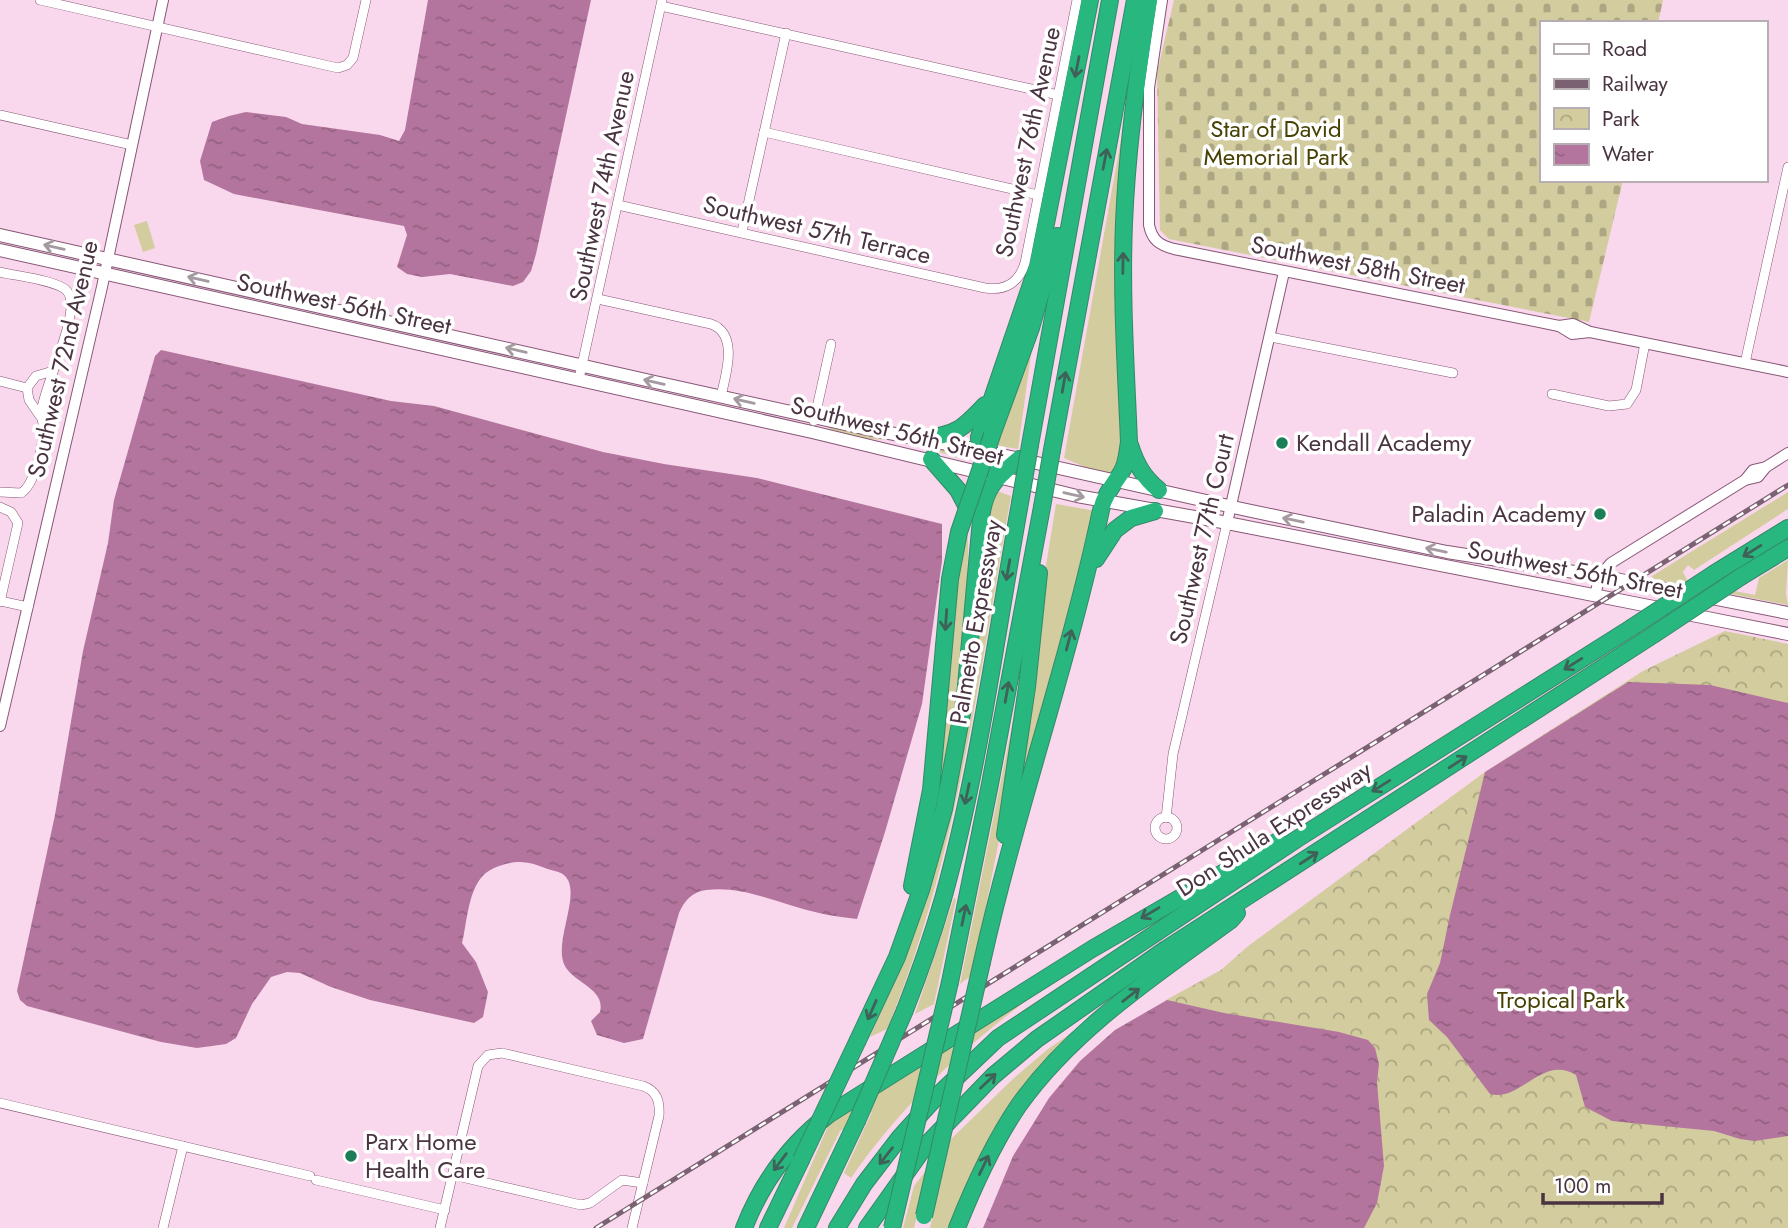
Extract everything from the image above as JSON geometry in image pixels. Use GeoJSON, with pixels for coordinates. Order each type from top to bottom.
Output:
{"type":"FeatureCollection","features":[{"type":"Feature","properties":{"kind":"highway"},"geometry":{"type":"LineString","coordinates":[[997,477],[983,461],[979,438],[1041,254],[1090,0]]}},
{"type":"Feature","properties":{"kind":"highway","name":"Palmetto Expressway"},"geometry":{"type":"LineString","coordinates":[[806,1228],[857,1121],[905,1010],[934,927],[954,854],[973,762],[1110,0]]}},
{"type":"Feature","properties":{"kind":"highway","name":"Palmetto Expressway"},"geometry":{"type":"LineString","coordinates":[[892,1228],[950,982],[990,784],[1135,0]]}},
{"type":"Feature","properties":{"kind":"highway"},"geometry":{"type":"LineString","coordinates":[[923,1222],[1002,876],[1045,729],[1103,501],[1125,464],[1129,442],[1124,214],[1133,106],[1149,0]]}},
{"type":"Feature","properties":{"kind":"highway"},"geometry":{"type":"LineString","coordinates":[[886,979],[912,884],[926,819],[936,747],[950,579],[959,532],[1031,328],[1058,234],[1072,205]]}},
{"type":"Feature","properties":{"kind":"highway"},"geometry":{"type":"LineString","coordinates":[[925,439],[945,436],[965,427],[992,398]]}},
{"type":"Feature","properties":{"kind":"highway"},"geometry":{"type":"LineString","coordinates":[[1129,442],[1138,467],[1146,479],[1159,490]]}},
{"type":"Feature","properties":{"kind":"highway"},"geometry":{"type":"LineString","coordinates":[[931,459],[964,498],[979,547]]}},
{"type":"Feature","properties":{"kind":"highway"},"geometry":{"type":"LineString","coordinates":[[768,1228],[897,957],[921,890],[952,770],[968,679],[984,498],[997,477],[1019,459]]}},
{"type":"Feature","properties":{"kind":"highway"},"geometry":{"type":"LineString","coordinates":[[1088,564],[1099,558],[1108,538],[1115,530],[1131,518],[1155,510]]}},
{"type":"Feature","properties":{"kind":"highway","name":"Don Shula Expressway"},"geometry":{"type":"LineString","coordinates":[[837,1228],[864,1184],[901,1137],[939,1094],[998,1038],[1297,839],[1788,528]]}},
{"type":"Feature","properties":{"kind":"highway"},"geometry":{"type":"LineString","coordinates":[[1002,876],[1003,850],[1025,699],[1041,559],[1038,532]]}},
{"type":"Feature","properties":{"kind":"highway","name":"Don Shula Expressway"},"geometry":{"type":"LineString","coordinates":[[867,1228],[926,1145],[961,1107],[1019,1053],[1059,1022],[1166,949],[1788,548]]}},
{"type":"Feature","properties":{"kind":"highway"},"geometry":{"type":"LineString","coordinates":[[744,1228],[775,1167],[802,1137],[828,1115],[1168,902],[1279,840],[1297,839]]}},
{"type":"Feature","properties":{"kind":"highway"},"geometry":{"type":"LineString","coordinates":[[957,1228],[999,1136],[1020,1104],[1055,1061],[1105,1015],[1231,920],[1252,895]]}},
{"type":"Feature","properties":{"kind":"highway"},"geometry":{"type":"LineString","coordinates":[[778,1228],[798,1168]]}},
{"type":"Feature","properties":{"kind":"main road","name":"Southwest 56th Street"},"geometry":{"type":"LineString","coordinates":[[0,235],[1232,507],[1447,552],[1600,576],[1788,612]]}},
{"type":"Feature","properties":{"kind":"main road","name":"Southwest 56th Street"},"geometry":{"type":"LineString","coordinates":[[0,250],[718,410],[1103,501],[1788,634]]}},
{"type":"Feature","properties":{"kind":"main road"},"geometry":{"type":"LineString","coordinates":[[718,410],[721,396]]}},
{"type":"Feature","properties":{"kind":"street"},"geometry":{"type":"LineString","coordinates":[[40,0],[332,68],[342,68],[353,58],[366,0]]}},
{"type":"Feature","properties":{"kind":"street","name":"Southwest 72nd Avenue"},"geometry":{"type":"LineString","coordinates":[[0,726],[105,273],[163,0]]}},
{"type":"Feature","properties":{"kind":"street","name":"Southwest 76th Avenue"},"geometry":{"type":"LineString","coordinates":[[1008,286],[1024,267],[1077,0]]}},
{"type":"Feature","properties":{"kind":"street","name":"Southwest 58th Street"},"geometry":{"type":"LineString","coordinates":[[1162,0],[1152,58],[1148,112],[1149,220],[1153,237],[1159,244],[1284,272],[1559,326],[1572,334],[1590,332],[1788,372]]}},
{"type":"Feature","properties":{"kind":"street"},"geometry":{"type":"LineString","coordinates":[[661,3],[1058,95]]}},
{"type":"Feature","properties":{"kind":"street","name":"Southwest 74th Avenue"},"geometry":{"type":"LineString","coordinates":[[579,379],[661,3]]}},
{"type":"Feature","properties":{"kind":"street"},"geometry":{"type":"LineString","coordinates":[[742,232],[786,33]]}},
{"type":"Feature","properties":{"kind":"street"},"geometry":{"type":"LineString","coordinates":[[0,115],[132,145]]}},
{"type":"Feature","properties":{"kind":"street"},"geometry":{"type":"LineString","coordinates":[[764,132],[1038,195]]}},
{"type":"Feature","properties":{"kind":"street"},"geometry":{"type":"LineString","coordinates":[[1745,363],[1788,167]]}},
{"type":"Feature","properties":{"kind":"street","name":"Southwest 57th Terrace"},"geometry":{"type":"LineString","coordinates":[[618,205],[985,288],[999,289],[1008,286]]}},
{"type":"Feature","properties":{"kind":"street"},"geometry":{"type":"LineString","coordinates":[[0,272],[55,284],[67,291],[71,302],[71,311],[40,416]]}},
{"type":"Feature","properties":{"kind":"street","name":"Southwest 77th Court"},"geometry":{"type":"LineString","coordinates":[[1166,818],[1173,754],[1284,272]]}},
{"type":"Feature","properties":{"kind":"street"},"geometry":{"type":"LineString","coordinates":[[597,299],[715,325],[726,334],[727,359],[721,396]]}},
{"type":"Feature","properties":{"kind":"street"},"geometry":{"type":"LineString","coordinates":[[1270,337],[1452,373]]}},
{"type":"Feature","properties":{"kind":"street"},"geometry":{"type":"LineString","coordinates":[[1552,394],[1614,407],[1627,404],[1635,393],[1645,343]]}},
{"type":"Feature","properties":{"kind":"street"},"geometry":{"type":"LineString","coordinates":[[812,432],[831,344]]}},
{"type":"Feature","properties":{"kind":"street"},"geometry":{"type":"LineString","coordinates":[[0,492],[24,492],[31,482],[41,446],[43,426],[29,400],[27,388],[36,376],[53,371]]}},
{"type":"Feature","properties":{"kind":"street"},"geometry":{"type":"LineString","coordinates":[[0,382],[27,388]]}},
{"type":"Feature","properties":{"kind":"street"},"geometry":{"type":"LineString","coordinates":[[1595,595],[1600,576],[1614,561],[1745,480],[1758,477],[1766,467],[1788,453]]}},
{"type":"Feature","properties":{"kind":"street"},"geometry":{"type":"LineString","coordinates":[[0,507],[15,515],[19,523],[0,601],[28,607]]}},
{"type":"Feature","properties":{"kind":"street"},"geometry":{"type":"LineString","coordinates":[[440,1228],[476,1073],[483,1059],[495,1053],[505,1053],[642,1086],[656,1095],[659,1116],[632,1228]]}},
{"type":"Feature","properties":{"kind":"street"},"geometry":{"type":"LineString","coordinates":[[0,1103],[445,1210]]}},
{"type":"Feature","properties":{"kind":"street"},"geometry":{"type":"LineString","coordinates":[[163,1228],[183,1146]]}},
{"type":"Feature","properties":{"kind":"street"},"geometry":{"type":"LineString","coordinates":[[453,1175],[581,1205],[590,1203],[622,1180],[642,1183]]}},
{"type":"Feature","properties":{"kind":"green space","name":"Star of David Memorial Park"},"geometry":{"type":"Polygon","coordinates":[[[1174,0],[1663,0],[1658,21],[1540,21],[1540,182],[1623,182],[1589,322],[1169,239],[1160,230],[1157,73],[1174,0]]]}},
{"type":"Feature","properties":{"kind":"green space"},"geometry":{"type":"Polygon","coordinates":[[[1127,106],[1121,456],[1112,474],[1092,470],[1064,458],[1127,106]]]}},
{"type":"Feature","properties":{"kind":"green space"},"geometry":{"type":"Polygon","coordinates":[[[147,221],[155,248],[143,252],[134,225],[147,221]]]}},
{"type":"Feature","properties":{"kind":"green space"},"geometry":{"type":"Polygon","coordinates":[[[1033,340],[1018,449],[994,445],[1033,340]]]}},
{"type":"Feature","properties":{"kind":"green space"},"geometry":{"type":"Polygon","coordinates":[[[825,425],[967,452],[965,460],[900,441],[841,435],[825,425]]]}},
{"type":"Feature","properties":{"kind":"green space"},"geometry":{"type":"Polygon","coordinates":[[[994,490],[1011,496],[976,698],[949,833],[911,965],[887,1029],[870,1037],[922,913],[920,909],[937,855],[986,517],[994,490]]]}},
{"type":"Feature","properties":{"kind":"green space"},"geometry":{"type":"Polygon","coordinates":[[[1788,492],[1788,509],[1694,570],[1688,565],[1683,572],[1687,580],[1693,583],[1755,595],[1759,578],[1788,560],[1788,605],[1653,579],[1652,576],[1788,492]]]}},
{"type":"Feature","properties":{"kind":"green space"},"geometry":{"type":"Polygon","coordinates":[[[1056,504],[1096,511],[1021,789],[1019,776],[1056,504]]]}},
{"type":"Feature","properties":{"kind":"green space"},"geometry":{"type":"Polygon","coordinates":[[[966,526],[966,616],[960,675],[946,763],[932,821],[954,587],[966,526]]]}},
{"type":"Feature","properties":{"kind":"green space","name":"Tropical Park"},"geometry":{"type":"Polygon","coordinates":[[[1725,631],[1788,644],[1788,1228],[985,1228],[1166,1000],[1221,970],[1247,947],[1485,772],[1643,671],[1725,631]]]}},
{"type":"Feature","properties":{"kind":"green space"},"geometry":{"type":"Polygon","coordinates":[[[1019,691],[1001,830],[974,967],[972,975],[960,984],[1019,691]]]}},
{"type":"Feature","properties":{"kind":"green space"},"geometry":{"type":"Polygon","coordinates":[[[954,898],[956,899],[934,1004],[915,1014],[954,898]]]}},
{"type":"Feature","properties":{"kind":"green space"},"geometry":{"type":"Polygon","coordinates":[[[1055,980],[998,1023],[944,1070],[895,1121],[851,1178],[844,1173],[872,1112],[840,1131],[792,1228],[784,1228],[832,1117],[1055,980]]]}},
{"type":"Feature","properties":{"kind":"green space"},"geometry":{"type":"Polygon","coordinates":[[[1083,1025],[1053,1058],[952,1228],[930,1228],[950,1140],[1014,1078],[1048,1049],[1083,1025]]]}},
{"type":"Feature","properties":{"kind":"green space"},"geometry":{"type":"Polygon","coordinates":[[[928,1168],[914,1228],[903,1228],[914,1186],[928,1168]]]}},
{"type":"Feature","properties":{"kind":"water"},"geometry":{"type":"Polygon","coordinates":[[[428,0],[591,0],[536,254],[531,271],[523,282],[513,286],[450,274],[422,277],[407,274],[397,267],[407,235],[404,226],[234,194],[204,180],[200,161],[212,122],[246,112],[286,117],[302,124],[380,135],[399,141],[405,130],[428,0]]]}},
{"type":"Feature","properties":{"kind":"water"},"geometry":{"type":"Polygon","coordinates":[[[161,350],[391,401],[434,406],[603,452],[757,478],[942,524],[942,561],[922,704],[857,919],[805,910],[734,890],[706,890],[693,895],[679,913],[643,1039],[624,1043],[597,1035],[591,1021],[600,1012],[598,997],[568,971],[564,964],[562,943],[571,894],[565,876],[520,862],[501,865],[485,873],[471,900],[462,943],[476,962],[488,992],[483,1017],[474,1023],[370,1000],[300,973],[287,972],[271,977],[252,1004],[236,1038],[226,1044],[197,1048],[161,1042],[27,1006],[20,1000],[17,991],[55,815],[83,651],[108,543],[114,500],[155,356],[161,350]]]}},
{"type":"Feature","properties":{"kind":"water"},"geometry":{"type":"Polygon","coordinates":[[[1628,682],[1710,685],[1788,703],[1788,1136],[1754,1141],[1714,1131],[1612,1121],[1585,1107],[1576,1075],[1564,1070],[1552,1070],[1542,1074],[1511,1092],[1490,1094],[1447,1037],[1429,1020],[1427,994],[1440,963],[1485,772],[1628,682]]]}},
{"type":"Feature","properties":{"kind":"water"},"geometry":{"type":"Polygon","coordinates":[[[1167,1000],[1224,1013],[1339,1032],[1368,1040],[1375,1048],[1379,1064],[1377,1082],[1384,1166],[1377,1203],[1364,1228],[983,1228],[1013,1156],[1049,1098],[1080,1061],[1115,1030],[1167,1000]]]}},
{"type":"Feature","properties":{"kind":"railway"},"geometry":{"type":"LineString","coordinates":[[596,1228],[1788,485]]}},
{"type":"Feature","properties":{"kind":"place","name":"Kendall Academy"},"geometry":{"type":"Point","coordinates":[1282,443]}},
{"type":"Feature","properties":{"kind":"place","name":"Paladin Academy"},"geometry":{"type":"Point","coordinates":[1600,514]}},
{"type":"Feature","properties":{"kind":"place","name":"Parx Home Health Care"},"geometry":{"type":"Point","coordinates":[351,1156]}}]}
